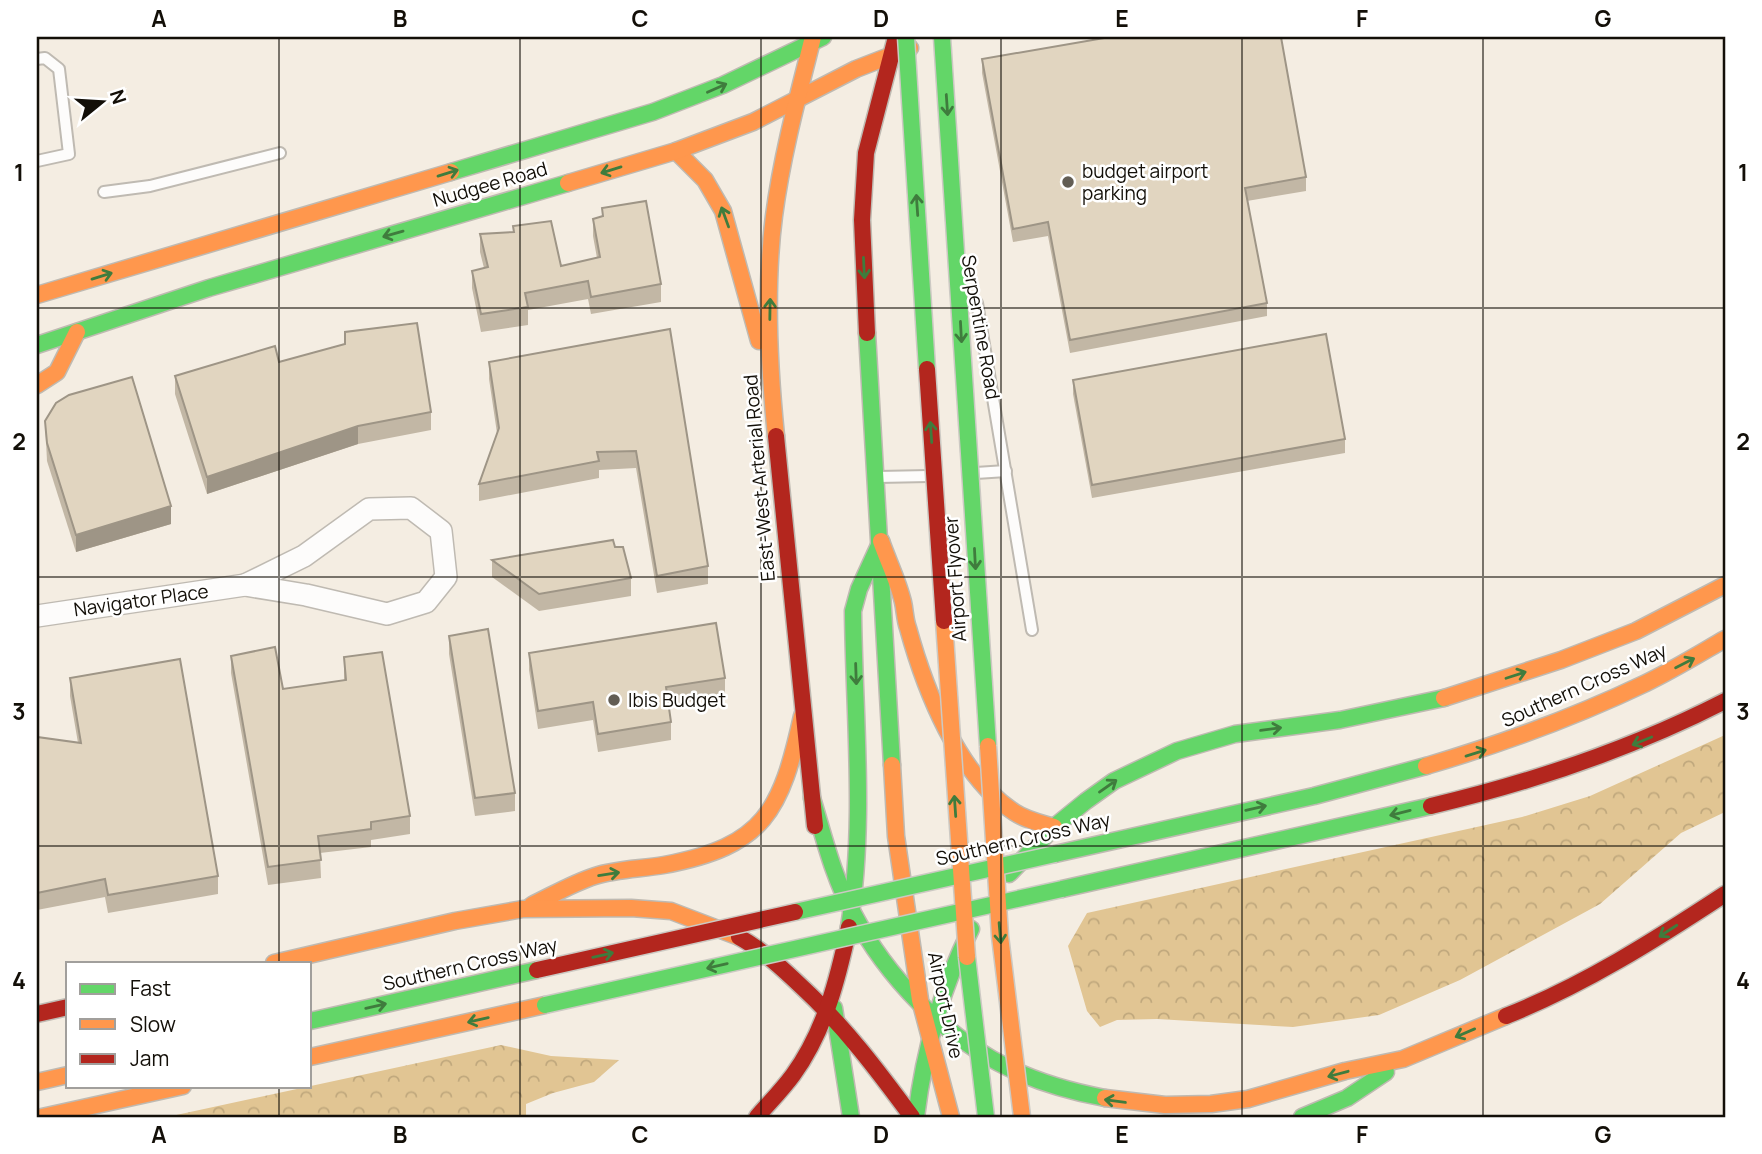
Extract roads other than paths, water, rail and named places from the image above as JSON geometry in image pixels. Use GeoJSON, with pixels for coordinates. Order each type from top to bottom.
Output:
{"type":"FeatureCollection","features":[{"type":"Feature","properties":{"kind":"main road"},"geometry":{"type":"LineString","coordinates":[[796,99],[836,37]]}},
{"type":"Feature","properties":{"kind":"main road"},"geometry":{"type":"LineString","coordinates":[[896,37],[866,153],[862,220],[881,541],[903,602],[907,625],[928,688],[958,747],[977,776],[1010,810],[1029,820],[1054,827]]}},
{"type":"Feature","properties":{"kind":"main road","name":"Airport Flyover"},"geometry":{"type":"LineString","coordinates":[[906,37],[956,813],[968,966],[985,1117]]}},
{"type":"Feature","properties":{"kind":"main road","name":"Nudgee Road"},"geometry":{"type":"LineString","coordinates":[[37,345],[209,288],[676,151],[753,122],[890,56],[944,37]]}},
{"type":"Feature","properties":{"kind":"main road","name":"Airport Flyover"},"geometry":{"type":"LineString","coordinates":[[944,37],[999,922],[1022,1117]]}},
{"type":"Feature","properties":{"kind":"main road","name":"East-West Arterial Road"},"geometry":{"type":"LineString","coordinates":[[816,38],[796,99],[780,172],[774,216],[770,377],[832,1009]]}},
{"type":"Feature","properties":{"kind":"main road","name":"Nudgee Road"},"geometry":{"type":"LineString","coordinates":[[37,295],[653,112],[723,85],[816,38]]}},
{"type":"Feature","properties":{"kind":"main road"},"geometry":{"type":"LineString","coordinates":[[676,151],[705,180],[723,211],[770,377]]}},
{"type":"Feature","properties":{"kind":"main road"},"geometry":{"type":"LineString","coordinates":[[37,385],[57,372],[77,332]]}},
{"type":"Feature","properties":{"kind":"main road"},"geometry":{"type":"LineString","coordinates":[[757,1117],[789,1080],[832,1009],[845,955],[853,912],[857,860],[857,718],[853,606],[881,541]]}},
{"type":"Feature","properties":{"kind":"main road","name":"Airport Drive"},"geometry":{"type":"LineString","coordinates":[[881,541],[881,604],[896,836],[920,1000],[951,1117]]}},
{"type":"Feature","properties":{"kind":"main road"},"geometry":{"type":"LineString","coordinates":[[914,1117],[930,1037],[958,956],[975,920],[1007,876],[1054,827],[1114,781],[1177,751],[1236,734],[1340,720],[1443,698],[1561,660],[1636,631],[1725,585]]}},
{"type":"Feature","properties":{"kind":"main road","name":"Southern Cross Way"},"geometry":{"type":"LineString","coordinates":[[312,1021],[1381,780],[1478,753],[1553,726],[1694,658],[1725,639]]}},
{"type":"Feature","properties":{"kind":"main road"},"geometry":{"type":"LineString","coordinates":[[312,1057],[1396,814],[1519,783],[1606,756],[1681,725],[1725,701]]}},
{"type":"Feature","properties":{"kind":"main road"},"geometry":{"type":"LineString","coordinates":[[523,909],[595,876],[691,861],[713,855],[741,841],[764,820],[780,795],[792,764],[802,716]]}},
{"type":"Feature","properties":{"kind":"main road"},"geometry":{"type":"LineString","coordinates":[[812,798],[839,881],[853,912],[878,952],[937,1016],[984,1054],[1019,1072],[1096,1097],[1179,1106],[1268,1095],[1337,1073],[1405,1059]]}},
{"type":"Feature","properties":{"kind":"main road"},"geometry":{"type":"LineString","coordinates":[[1302,1117],[1347,1098],[1405,1059],[1546,999],[1663,935],[1725,894]]}},
{"type":"Feature","properties":{"kind":"main road"},"geometry":{"type":"LineString","coordinates":[[278,962],[455,921],[523,909],[651,909],[681,914],[722,929],[755,946],[832,1009],[914,1117]]}},
{"type":"Feature","properties":{"kind":"main road"},"geometry":{"type":"LineString","coordinates":[[37,1013],[66,1007]]}},
{"type":"Feature","properties":{"kind":"main road"},"geometry":{"type":"LineString","coordinates":[[832,1009],[851,1117]]}},
{"type":"Feature","properties":{"kind":"main road"},"geometry":{"type":"LineString","coordinates":[[37,1082],[66,1075]]}},
{"type":"Feature","properties":{"kind":"main road"},"geometry":{"type":"LineString","coordinates":[[42,1117],[174,1088]]}},
{"type":"Feature","properties":{"kind":"street","name":"Navigator Place"},"geometry":{"type":"LineString","coordinates":[[37,616],[245,585],[304,556],[369,509],[411,508],[442,531],[446,577],[426,602],[387,614],[306,595],[245,585]]}},
{"type":"Feature","properties":{"kind":"lane"},"geometry":{"type":"LineString","coordinates":[[37,59],[45,58],[59,69],[69,155],[37,161]]}},
{"type":"Feature","properties":{"kind":"lane"},"geometry":{"type":"LineString","coordinates":[[104,192],[150,187],[280,153]]}},
{"type":"Feature","properties":{"kind":"lane","name":"Serpentine Road"},"geometry":{"type":"LineString","coordinates":[[957,183],[968,251]]}},
{"type":"Feature","properties":{"kind":"lane","name":"Serpentine Road"},"geometry":{"type":"LineString","coordinates":[[975,293],[1032,630]]}},
{"type":"Feature","properties":{"kind":"lane"},"geometry":{"type":"LineString","coordinates":[[956,474],[1006,471]]}},
{"type":"Feature","properties":{"kind":"lane"},"geometry":{"type":"LineString","coordinates":[[876,477],[944,475]]}},
{"type":"Feature","properties":{"kind":"place","name":"budget airport parking"},"geometry":{"type":"Point","coordinates":[1068,182]}},
{"type":"Feature","properties":{"kind":"place","name":"Ibis Budget"},"geometry":{"type":"Point","coordinates":[614,700]}}]}
